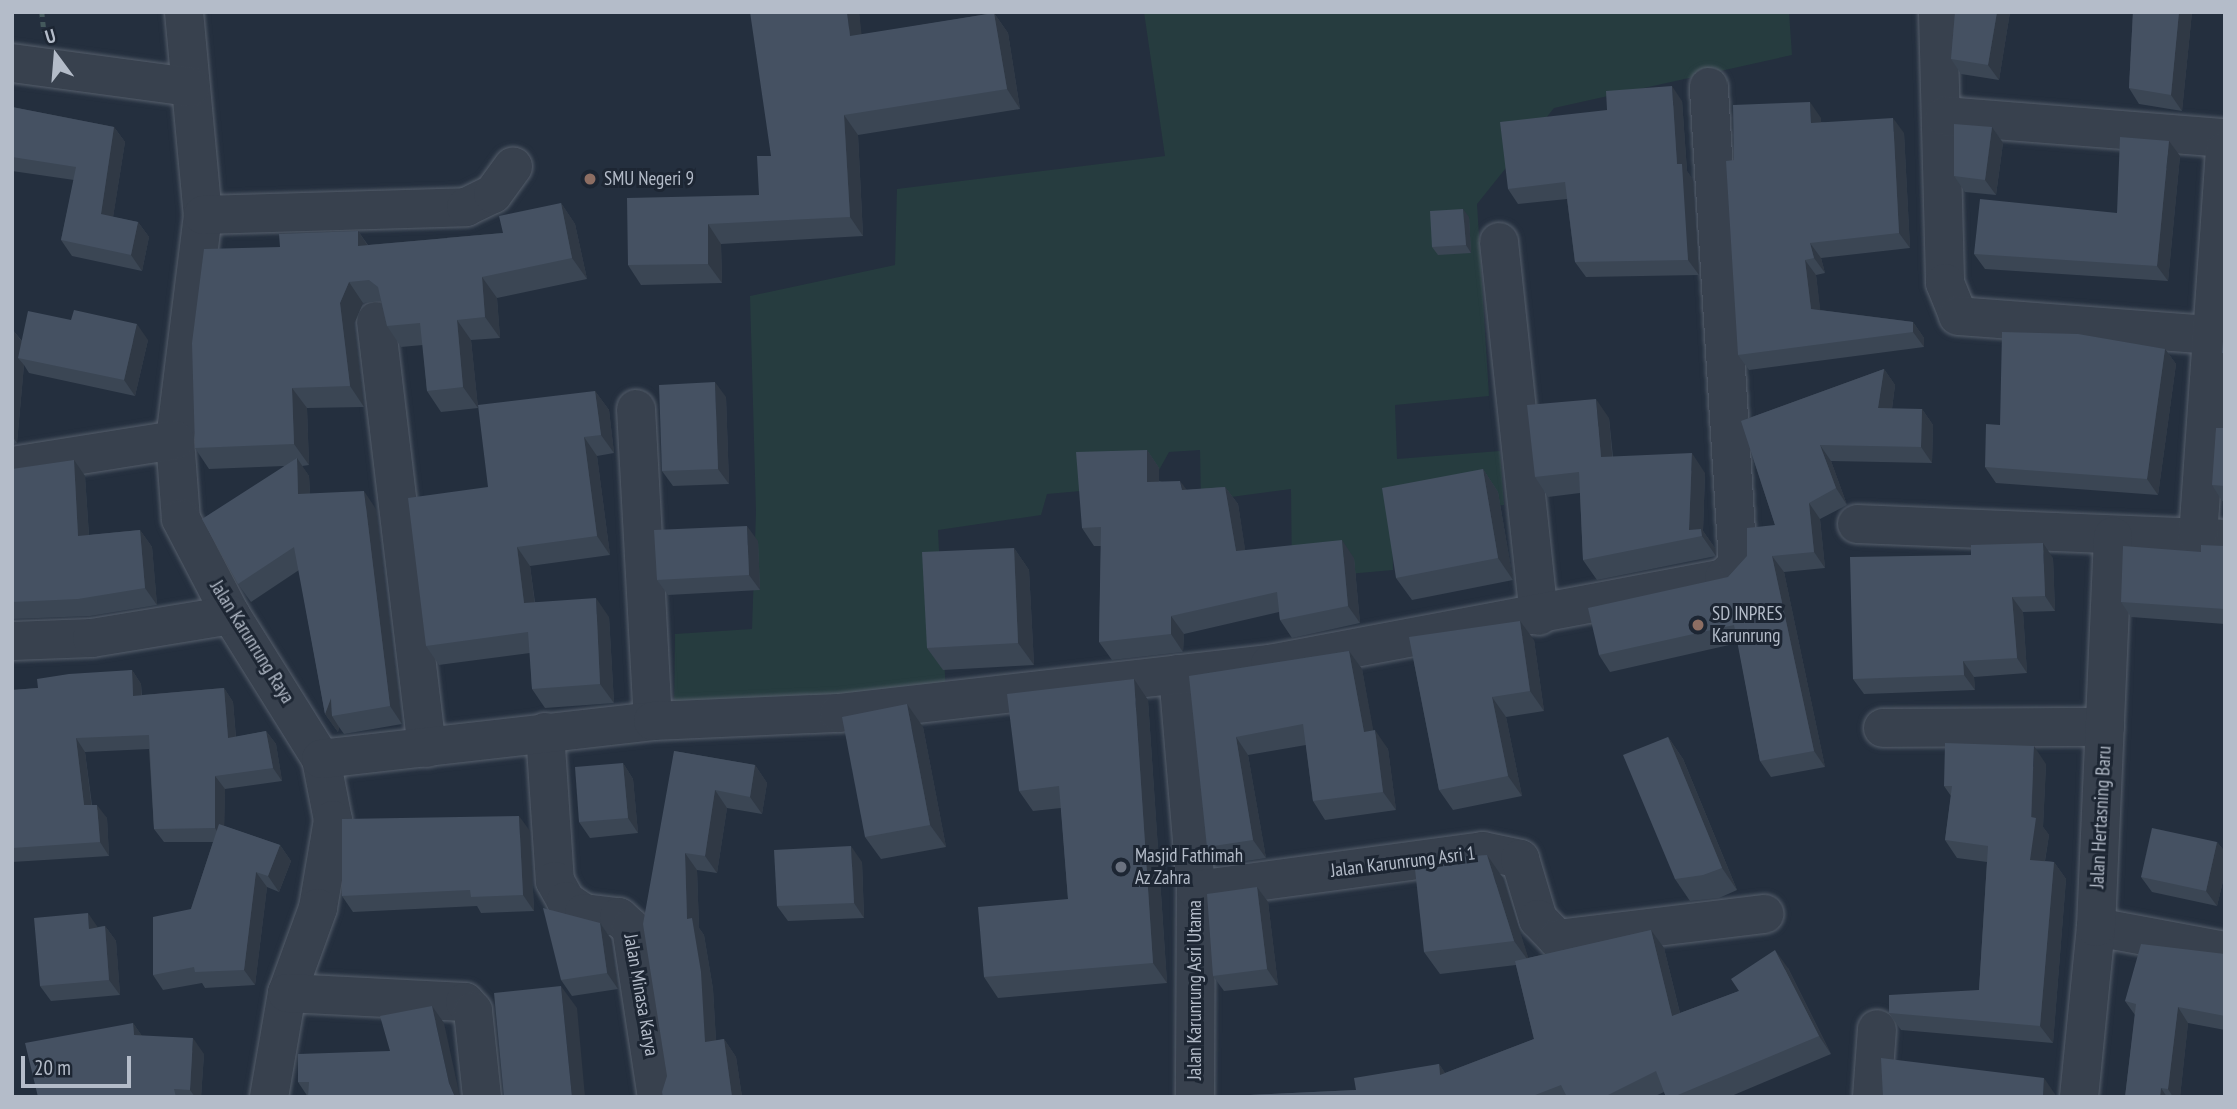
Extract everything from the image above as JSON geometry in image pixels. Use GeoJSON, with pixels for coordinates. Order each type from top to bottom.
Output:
{"type":"FeatureCollection","features":[{"type":"Feature","properties":{"kind":"street","name":"Jalan Karunrung Raya"},"geometry":{"type":"LineString","coordinates":[[184,12],[203,215],[175,440],[181,519],[231,615],[321,759],[332,820],[326,869],[287,993],[269,1097]]}},
{"type":"Feature","properties":{"kind":"street"},"geometry":{"type":"LineString","coordinates":[[1938,12],[1944,116],[1945,283],[1958,316],[2210,335]]}},
{"type":"Feature","properties":{"kind":"street"},"geometry":{"type":"LineString","coordinates":[[12,63],[190,87]]}},
{"type":"Feature","properties":{"kind":"street"},"geometry":{"type":"LineString","coordinates":[[321,759],[653,721],[839,713],[1178,674],[1539,616],[1708,584],[1733,574],[1738,564],[1709,87]]}},
{"type":"Feature","properties":{"kind":"street"},"geometry":{"type":"LineString","coordinates":[[1944,116],[2225,138]]}},
{"type":"Feature","properties":{"kind":"street"},"geometry":{"type":"LineString","coordinates":[[1857,524],[2212,538],[2210,335],[2225,151]]}},
{"type":"Feature","properties":{"kind":"street"},"geometry":{"type":"LineString","coordinates":[[203,215],[466,207],[493,194],[513,166]]}},
{"type":"Feature","properties":{"kind":"street"},"geometry":{"type":"LineString","coordinates":[[1499,242],[1539,616]]}},
{"type":"Feature","properties":{"kind":"street"},"geometry":{"type":"LineString","coordinates":[[376,321],[427,748]]}},
{"type":"Feature","properties":{"kind":"street"},"geometry":{"type":"LineString","coordinates":[[636,409],[653,721]]}},
{"type":"Feature","properties":{"kind":"street"},"geometry":{"type":"LineString","coordinates":[[12,466],[175,440]]}},
{"type":"Feature","properties":{"kind":"street","name":"Jalan Hertasning Baru"},"geometry":{"type":"LineString","coordinates":[[2079,1097],[2096,927],[2113,536]]}},
{"type":"Feature","properties":{"kind":"street"},"geometry":{"type":"LineString","coordinates":[[12,641],[93,638],[231,615]]}},
{"type":"Feature","properties":{"kind":"street","name":"Jalan Karunrung Asri Utama"},"geometry":{"type":"LineString","coordinates":[[1178,674],[1196,890],[1195,1097]]}},
{"type":"Feature","properties":{"kind":"street"},"geometry":{"type":"LineString","coordinates":[[1883,728],[2105,727]]}},
{"type":"Feature","properties":{"kind":"street","name":"Jalan Minasa Karya"},"geometry":{"type":"LineString","coordinates":[[545,732],[555,881],[566,901],[584,913],[619,917],[631,928],[657,1097]]}},
{"type":"Feature","properties":{"kind":"street","name":"Jalan Karunrung Asri 1"},"geometry":{"type":"LineString","coordinates":[[1196,890],[1483,851],[1520,859],[1538,919],[1557,939],[1765,914]]}},
{"type":"Feature","properties":{"kind":"street"},"geometry":{"type":"LineString","coordinates":[[2096,927],[2225,951]]}},
{"type":"Feature","properties":{"kind":"street"},"geometry":{"type":"LineString","coordinates":[[287,993],[465,1002],[473,1011],[482,1097]]}},
{"type":"Feature","properties":{"kind":"street"},"geometry":{"type":"LineString","coordinates":[[1872,1097],[1877,1029]]}},
{"type":"Feature","properties":{"kind":"green space"},"geometry":{"type":"Polygon","coordinates":[[[1144,12],[1789,12],[1792,55],[1554,108],[1477,204],[1489,396],[1395,405],[1397,459],[1500,451],[1504,505],[1392,517],[1393,570],[1292,579],[1291,489],[1201,501],[1200,450],[1169,452],[1159,470],[1103,489],[1047,494],[1041,515],[938,530],[946,696],[674,718],[675,634],[752,629],[756,512],[750,296],[895,265],[897,189],[1165,156],[1144,12]]]}},
{"type":"Feature","properties":{"kind":"building"},"geometry":{"type":"Polygon","coordinates":[[[750,12],[847,12],[850,36],[994,13],[1007,89],[844,115],[850,217],[708,224],[708,264],[628,265],[627,198],[759,195],[757,156],[771,156],[750,12]]]}},
{"type":"Feature","properties":{"kind":"building"},"geometry":{"type":"Polygon","coordinates":[[[1955,12],[1997,12],[1988,65],[1951,59],[1955,12]]]}},
{"type":"Feature","properties":{"kind":"building"},"geometry":{"type":"Polygon","coordinates":[[[2133,12],[2179,12],[2171,95],[2129,88],[2133,12]]]}},
{"type":"Feature","properties":{"kind":"building"},"geometry":{"type":"Polygon","coordinates":[[[1672,86],[1677,164],[1682,164],[1688,260],[1575,262],[1565,182],[1508,189],[1500,122],[1607,110],[1606,91],[1672,86]]]}},
{"type":"Feature","properties":{"kind":"building"},"geometry":{"type":"Polygon","coordinates":[[[1810,102],[1811,123],[1893,118],[1899,233],[1810,243],[1814,258],[1805,260],[1811,309],[1913,322],[1913,332],[1738,355],[1726,161],[1734,160],[1733,105],[1810,102]]]}},
{"type":"Feature","properties":{"kind":"building"},"geometry":{"type":"Polygon","coordinates":[[[12,107],[114,127],[101,214],[138,222],[131,255],[61,240],[76,167],[12,157],[12,107]]]}},
{"type":"Feature","properties":{"kind":"building"},"geometry":{"type":"Polygon","coordinates":[[[1954,124],[1992,127],[1985,180],[1954,176],[1954,124]]]}},
{"type":"Feature","properties":{"kind":"building"},"geometry":{"type":"Polygon","coordinates":[[[2120,137],[2169,141],[2157,266],[1974,254],[1980,199],[2117,213],[2120,137]]]}},
{"type":"Feature","properties":{"kind":"building"},"geometry":{"type":"Polygon","coordinates":[[[561,203],[572,258],[482,277],[485,317],[457,320],[463,387],[427,391],[420,323],[387,326],[378,287],[369,280],[349,282],[340,303],[350,386],[292,388],[294,444],[195,448],[192,343],[204,249],[280,247],[279,234],[358,231],[358,246],[503,233],[499,216],[561,203]]]}},
{"type":"Feature","properties":{"kind":"building"},"geometry":{"type":"Polygon","coordinates":[[[1463,209],[1466,245],[1432,247],[1430,211],[1463,209]]]}},
{"type":"Feature","properties":{"kind":"building"},"geometry":{"type":"Polygon","coordinates":[[[74,310],[137,324],[124,380],[18,358],[28,311],[71,320],[74,310]]]}},
{"type":"Feature","properties":{"kind":"building"},"geometry":{"type":"Polygon","coordinates":[[[2225,317],[2225,353],[2222,353],[2225,317]]]}},
{"type":"Feature","properties":{"kind":"building"},"geometry":{"type":"Polygon","coordinates":[[[2002,332],[2078,334],[2165,349],[2147,479],[1985,467],[1986,424],[2000,425],[2002,332]]]}},
{"type":"Feature","properties":{"kind":"building"},"geometry":{"type":"Polygon","coordinates":[[[1884,369],[1878,408],[1922,409],[1921,447],[1820,445],[1836,488],[1809,503],[1814,552],[1772,556],[1814,751],[1760,761],[1734,625],[1599,655],[1588,608],[1728,577],[1747,556],[1747,528],[1775,525],[1741,421],[1884,369]]]}},
{"type":"Feature","properties":{"kind":"building"},"geometry":{"type":"Polygon","coordinates":[[[715,382],[718,469],[662,471],[659,385],[715,382]]]}},
{"type":"Feature","properties":{"kind":"building"},"geometry":{"type":"Polygon","coordinates":[[[595,391],[601,435],[584,437],[597,536],[517,547],[524,603],[596,598],[600,684],[532,689],[528,632],[426,646],[408,498],[488,487],[478,405],[595,391]]]}},
{"type":"Feature","properties":{"kind":"building"},"geometry":{"type":"Polygon","coordinates":[[[1596,399],[1601,457],[1692,453],[1689,530],[1701,529],[1702,536],[1583,560],[1579,472],[1535,477],[1527,405],[1596,399]]]}},
{"type":"Feature","properties":{"kind":"building"},"geometry":{"type":"Polygon","coordinates":[[[2216,428],[2225,428],[2225,486],[2212,485],[2216,428]]]}},
{"type":"Feature","properties":{"kind":"building"},"geometry":{"type":"Polygon","coordinates":[[[1147,450],[1147,482],[1180,481],[1182,490],[1225,487],[1236,551],[1342,540],[1348,606],[1280,620],[1277,592],[1171,616],[1171,634],[1099,642],[1101,527],[1082,528],[1076,452],[1147,450]]]}},
{"type":"Feature","properties":{"kind":"building"},"geometry":{"type":"Polygon","coordinates":[[[297,458],[298,494],[364,491],[390,706],[332,716],[331,698],[325,714],[294,547],[238,584],[202,519],[297,458]]]}},
{"type":"Feature","properties":{"kind":"building"},"geometry":{"type":"Polygon","coordinates":[[[74,460],[78,536],[140,530],[145,588],[78,599],[12,602],[12,469],[74,460]]]}},
{"type":"Feature","properties":{"kind":"building"},"geometry":{"type":"Polygon","coordinates":[[[1483,469],[1498,558],[1396,578],[1382,488],[1483,469]]]}},
{"type":"Feature","properties":{"kind":"building"},"geometry":{"type":"Polygon","coordinates":[[[747,526],[749,575],[657,580],[654,530],[747,526]]]}},
{"type":"Feature","properties":{"kind":"building"},"geometry":{"type":"Polygon","coordinates":[[[2043,543],[2045,596],[2012,597],[2017,658],[1963,661],[1964,675],[1853,679],[1850,557],[1971,555],[1971,545],[2043,543]]]}},
{"type":"Feature","properties":{"kind":"building"},"geometry":{"type":"Polygon","coordinates":[[[2201,545],[2225,546],[2225,609],[2121,602],[2123,546],[2201,552],[2201,545]]]}},
{"type":"Feature","properties":{"kind":"building"},"geometry":{"type":"Polygon","coordinates":[[[1014,548],[1018,643],[927,648],[922,552],[1014,548]]]}},
{"type":"Feature","properties":{"kind":"building"},"geometry":{"type":"Polygon","coordinates":[[[1520,621],[1530,691],[1492,697],[1508,776],[1439,790],[1409,637],[1520,621]]]}},
{"type":"Feature","properties":{"kind":"building"},"geometry":{"type":"Polygon","coordinates":[[[1349,651],[1364,732],[1375,730],[1383,792],[1313,801],[1303,724],[1236,737],[1253,840],[1207,847],[1189,676],[1349,651]]]}},
{"type":"Feature","properties":{"kind":"building"},"geometry":{"type":"Polygon","coordinates":[[[132,670],[133,696],[224,688],[228,738],[266,731],[273,768],[215,776],[215,828],[154,829],[149,735],[76,738],[84,805],[97,805],[100,842],[12,848],[12,690],[38,688],[37,679],[132,670]]]}},
{"type":"Feature","properties":{"kind":"building"},"geometry":{"type":"Polygon","coordinates":[[[1134,679],[1153,963],[984,977],[978,907],[1068,899],[1059,786],[1019,791],[1007,694],[1134,679]]]}},
{"type":"Feature","properties":{"kind":"building"},"geometry":{"type":"Polygon","coordinates":[[[907,704],[930,825],[865,837],[842,717],[907,704]]]}},
{"type":"Feature","properties":{"kind":"building"},"geometry":{"type":"Polygon","coordinates":[[[1668,737],[1722,868],[1703,875],[1675,879],[1623,755],[1668,737]]]}},
{"type":"Feature","properties":{"kind":"building"},"geometry":{"type":"Polygon","coordinates":[[[1945,743],[2034,746],[2031,817],[2036,818],[2030,860],[2054,862],[2040,1026],[1889,1013],[1889,995],[1979,990],[1988,846],[1945,840],[1952,786],[1944,786],[1945,743]]]}},
{"type":"Feature","properties":{"kind":"building"},"geometry":{"type":"Polygon","coordinates":[[[674,751],[755,765],[750,797],[715,790],[705,856],[685,853],[687,919],[692,918],[701,972],[705,1042],[724,1039],[732,1097],[663,1097],[662,1092],[667,1076],[643,924],[674,751]]]}},
{"type":"Feature","properties":{"kind":"building"},"geometry":{"type":"Polygon","coordinates":[[[623,763],[628,818],[579,822],[575,767],[623,763]]]}},
{"type":"Feature","properties":{"kind":"building"},"geometry":{"type":"Polygon","coordinates":[[[519,816],[523,895],[471,897],[470,890],[342,896],[342,819],[519,816]]]}},
{"type":"Feature","properties":{"kind":"building"},"geometry":{"type":"Polygon","coordinates":[[[219,824],[280,845],[268,876],[256,872],[244,970],[195,972],[194,967],[153,975],[153,917],[191,909],[219,824]]]}},
{"type":"Feature","properties":{"kind":"building"},"geometry":{"type":"Polygon","coordinates":[[[2152,828],[2217,842],[2206,891],[2141,877],[2152,828]]]}},
{"type":"Feature","properties":{"kind":"building"},"geometry":{"type":"Polygon","coordinates":[[[851,846],[854,903],[777,906],[774,850],[851,846]]]}},
{"type":"Feature","properties":{"kind":"building"},"geometry":{"type":"Polygon","coordinates":[[[1487,855],[1514,941],[1424,952],[1414,860],[1487,855]]]}},
{"type":"Feature","properties":{"kind":"building"},"geometry":{"type":"Polygon","coordinates":[[[1257,887],[1267,969],[1213,976],[1207,894],[1257,887]]]}},
{"type":"Feature","properties":{"kind":"building"},"geometry":{"type":"Polygon","coordinates":[[[543,908],[600,923],[607,973],[561,980],[543,908]]]}},
{"type":"Feature","properties":{"kind":"building"},"geometry":{"type":"Polygon","coordinates":[[[88,913],[89,929],[105,926],[109,980],[40,986],[34,918],[88,913]]]}},
{"type":"Feature","properties":{"kind":"building"},"geometry":{"type":"Polygon","coordinates":[[[1651,930],[1672,1016],[1739,991],[1731,979],[1775,950],[1819,1036],[1673,1097],[1666,1097],[1656,1071],[1604,1097],[1567,1097],[1561,1085],[1530,1097],[1207,1097],[1356,1090],[1354,1078],[1439,1064],[1440,1075],[1534,1039],[1515,961],[1651,930]]]}},
{"type":"Feature","properties":{"kind":"building"},"geometry":{"type":"Polygon","coordinates":[[[2141,944],[2225,954],[2225,1016],[2178,1007],[2168,1089],[2161,1088],[2160,1097],[2125,1097],[2136,1004],[2125,1001],[2141,944]]]}},
{"type":"Feature","properties":{"kind":"building"},"geometry":{"type":"Polygon","coordinates":[[[561,986],[572,1097],[504,1097],[494,993],[561,986]]]}},
{"type":"Feature","properties":{"kind":"building"},"geometry":{"type":"Polygon","coordinates":[[[432,1006],[449,1083],[455,1097],[308,1097],[309,1082],[298,1082],[298,1054],[390,1051],[380,1016],[432,1006]]]}},
{"type":"Feature","properties":{"kind":"building"},"geometry":{"type":"Polygon","coordinates":[[[133,1023],[134,1035],[193,1038],[190,1090],[174,1089],[176,1097],[38,1097],[25,1043],[133,1023]]]}},
{"type":"Feature","properties":{"kind":"building"},"geometry":{"type":"Polygon","coordinates":[[[1881,1058],[2044,1078],[2043,1097],[1883,1097],[1881,1058]]]}},
{"type":"Feature","properties":{"kind":"place","name":"SMU Negeri 9"},"geometry":{"type":"Point","coordinates":[590,179]}},
{"type":"Feature","properties":{"kind":"place","name":"SD INPRES Karunrung"},"geometry":{"type":"Point","coordinates":[1698,625]}},
{"type":"Feature","properties":{"kind":"place","name":"Masjid Fathimah Az Zahra"},"geometry":{"type":"Point","coordinates":[1121,867]}}]}
